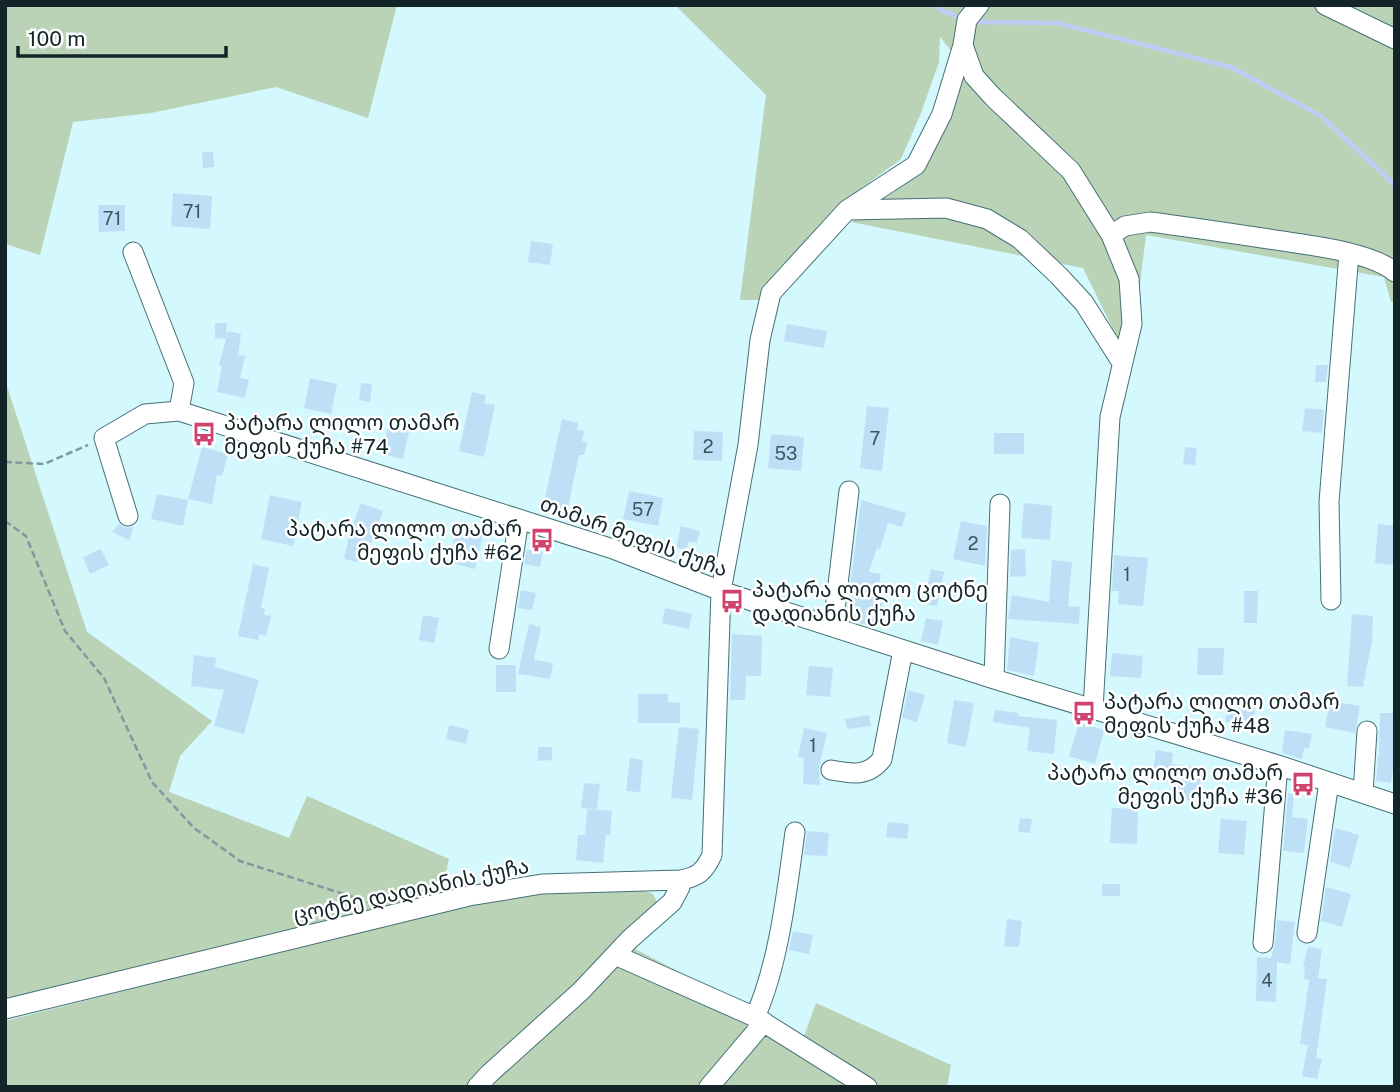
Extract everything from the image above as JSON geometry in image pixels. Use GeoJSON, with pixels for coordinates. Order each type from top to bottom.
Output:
{"type":"FeatureCollection","features":[{"type":"Feature","properties":{"kind":"street","name":"ცოტნე დადიანის ქუჩა"},"geometry":{"type":"LineString","coordinates":[[5,1009],[469,896],[542,884],[680,880],[695,877],[705,870],[712,855],[721,591],[748,446],[760,340],[771,293],[847,210],[916,165],[942,114],[963,45],[967,19],[979,5]]}},
{"type":"Feature","properties":{"kind":"street"},"geometry":{"type":"LineString","coordinates":[[1325,5],[1395,39]]}},
{"type":"Feature","properties":{"kind":"street"},"geometry":{"type":"LineString","coordinates":[[963,45],[974,76],[1071,171],[1111,234],[1129,279],[1132,324],[1110,417],[1093,709]]}},
{"type":"Feature","properties":{"kind":"street"},"geometry":{"type":"LineString","coordinates":[[847,210],[946,208],[987,219],[1020,239],[1084,303],[1122,363]]}},
{"type":"Feature","properties":{"kind":"street"},"geometry":{"type":"LineString","coordinates":[[1111,234],[1125,226],[1150,222],[1349,253],[1390,267],[1395,272]]}},
{"type":"Feature","properties":{"kind":"street"},"geometry":{"type":"LineString","coordinates":[[128,516],[104,438],[145,414],[179,411],[184,383],[133,252]]}},
{"type":"Feature","properties":{"kind":"street"},"geometry":{"type":"LineString","coordinates":[[1331,600],[1329,502],[1349,253]]}},
{"type":"Feature","properties":{"kind":"street","name":"თამარ მეფის ქუჩა"},"geometry":{"type":"LineString","coordinates":[[179,411],[613,549],[721,591],[1395,804]]}},
{"type":"Feature","properties":{"kind":"street"},"geometry":{"type":"LineString","coordinates":[[833,627],[849,491]]}},
{"type":"Feature","properties":{"kind":"street"},"geometry":{"type":"LineString","coordinates":[[995,679],[1000,504]]}},
{"type":"Feature","properties":{"kind":"street"},"geometry":{"type":"LineString","coordinates":[[499,649],[519,520]]}},
{"type":"Feature","properties":{"kind":"street"},"geometry":{"type":"LineString","coordinates":[[831,770],[860,774],[876,767],[882,759],[904,650]]}},
{"type":"Feature","properties":{"kind":"street"},"geometry":{"type":"LineString","coordinates":[[1363,793],[1367,731]]}},
{"type":"Feature","properties":{"kind":"street"},"geometry":{"type":"LineString","coordinates":[[1263,943],[1278,765]]}},
{"type":"Feature","properties":{"kind":"street"},"geometry":{"type":"LineString","coordinates":[[1307,933],[1329,782]]}},
{"type":"Feature","properties":{"kind":"street"},"geometry":{"type":"LineString","coordinates":[[709,1087],[760,1019],[795,832]]}},
{"type":"Feature","properties":{"kind":"street"},"geometry":{"type":"LineString","coordinates":[[477,1087],[672,902],[680,887],[680,880]]}},
{"type":"Feature","properties":{"kind":"street"},"geometry":{"type":"LineString","coordinates":[[615,955],[760,1019],[867,1087]]}},
{"type":"Feature","properties":{"kind":"path"},"geometry":{"type":"LineString","coordinates":[[5,460],[44,464],[104,438]]}},
{"type":"Feature","properties":{"kind":"path"},"geometry":{"type":"LineString","coordinates":[[5,521],[26,536],[65,631],[104,678],[152,782],[194,828],[240,861],[398,912]]}},
{"type":"Feature","properties":{"kind":"green space"},"geometry":{"type":"Polygon","coordinates":[[[5,5],[397,5],[368,118],[276,87],[151,113],[73,122],[40,255],[5,244],[5,5]]]}},
{"type":"Feature","properties":{"kind":"green space"},"geometry":{"type":"Polygon","coordinates":[[[675,5],[1395,5],[1395,303],[1391,302],[1384,277],[1146,235],[1132,349],[1116,335],[1083,268],[851,222],[923,172],[949,115],[962,64],[940,37],[939,62],[901,159],[848,198],[774,274],[760,300],[740,300],[766,95],[675,5]]]}},
{"type":"Feature","properties":{"kind":"green space"},"geometry":{"type":"Polygon","coordinates":[[[5,380],[87,632],[212,721],[180,756],[169,792],[289,838],[307,796],[449,859],[441,894],[5,1000],[5,380]]]}},
{"type":"Feature","properties":{"kind":"green space"},"geometry":{"type":"Polygon","coordinates":[[[643,890],[653,894],[658,904],[472,1087],[5,1087],[5,1021],[497,896],[557,891],[643,890]]]}},
{"type":"Feature","properties":{"kind":"green space"},"geometry":{"type":"Polygon","coordinates":[[[633,948],[804,1036],[816,1003],[951,1065],[947,1087],[489,1087],[633,948]]]}},
{"type":"Feature","properties":{"kind":"building"},"geometry":{"type":"Polygon","coordinates":[[[202,152],[213,152],[214,167],[203,168],[202,152]]]}},
{"type":"Feature","properties":{"kind":"building"},"geometry":{"type":"Polygon","coordinates":[[[173,193],[212,196],[210,229],[171,226],[173,193]]]}},
{"type":"Feature","properties":{"kind":"building"},"geometry":{"type":"Polygon","coordinates":[[[98,205],[125,205],[125,231],[99,232],[98,205]]]}},
{"type":"Feature","properties":{"kind":"building"},"geometry":{"type":"Polygon","coordinates":[[[531,241],[553,244],[550,265],[528,262],[531,241]]]}},
{"type":"Feature","properties":{"kind":"building"},"geometry":{"type":"Polygon","coordinates":[[[215,323],[227,323],[226,339],[215,338],[215,323]]]}},
{"type":"Feature","properties":{"kind":"building"},"geometry":{"type":"Polygon","coordinates":[[[787,324],[827,331],[824,348],[784,341],[787,324]]]}},
{"type":"Feature","properties":{"kind":"building"},"geometry":{"type":"Polygon","coordinates":[[[228,331],[241,334],[238,355],[245,356],[240,378],[249,380],[245,398],[217,392],[222,366],[219,365],[228,331]]]}},
{"type":"Feature","properties":{"kind":"building"},"geometry":{"type":"Polygon","coordinates":[[[1316,365],[1328,365],[1326,382],[1315,382],[1316,365]]]}},
{"type":"Feature","properties":{"kind":"building"},"geometry":{"type":"Polygon","coordinates":[[[310,378],[337,384],[331,414],[304,408],[310,378]]]}},
{"type":"Feature","properties":{"kind":"building"},"geometry":{"type":"Polygon","coordinates":[[[361,383],[372,384],[370,402],[359,400],[361,383]]]}},
{"type":"Feature","properties":{"kind":"building"},"geometry":{"type":"Polygon","coordinates":[[[472,392],[486,395],[484,403],[495,405],[484,457],[459,451],[472,392]]]}},
{"type":"Feature","properties":{"kind":"building"},"geometry":{"type":"Polygon","coordinates":[[[867,406],[889,408],[882,471],[860,468],[867,406]]]}},
{"type":"Feature","properties":{"kind":"building"},"geometry":{"type":"Polygon","coordinates":[[[1305,408],[1324,410],[1322,433],[1302,431],[1305,408]]]}},
{"type":"Feature","properties":{"kind":"building"},"geometry":{"type":"Polygon","coordinates":[[[397,418],[411,421],[403,459],[382,454],[389,422],[396,423],[397,418]]]}},
{"type":"Feature","properties":{"kind":"building"},"geometry":{"type":"Polygon","coordinates":[[[562,419],[578,423],[577,430],[584,431],[582,441],[587,442],[584,455],[579,455],[567,512],[543,507],[562,419]]]}},
{"type":"Feature","properties":{"kind":"building"},"geometry":{"type":"Polygon","coordinates":[[[694,431],[723,432],[722,461],[693,460],[694,431]]]}},
{"type":"Feature","properties":{"kind":"building"},"geometry":{"type":"Polygon","coordinates":[[[994,433],[1024,433],[1024,454],[994,454],[994,433]]]}},
{"type":"Feature","properties":{"kind":"building"},"geometry":{"type":"Polygon","coordinates":[[[771,434],[804,437],[801,471],[768,468],[771,434]]]}},
{"type":"Feature","properties":{"kind":"building"},"geometry":{"type":"Polygon","coordinates":[[[202,447],[228,454],[222,476],[217,475],[212,504],[188,499],[202,447]]]}},
{"type":"Feature","properties":{"kind":"building"},"geometry":{"type":"Polygon","coordinates":[[[1185,447],[1197,448],[1195,465],[1183,464],[1185,447]]]}},
{"type":"Feature","properties":{"kind":"building"},"geometry":{"type":"Polygon","coordinates":[[[629,491],[663,498],[658,526],[623,519],[629,491]]]}},
{"type":"Feature","properties":{"kind":"building"},"geometry":{"type":"Polygon","coordinates":[[[157,494],[188,500],[183,526],[151,519],[157,494]]]}},
{"type":"Feature","properties":{"kind":"building"},"geometry":{"type":"Polygon","coordinates":[[[270,495],[302,502],[293,546],[261,539],[270,495]]]}},
{"type":"Feature","properties":{"kind":"building"},"geometry":{"type":"Polygon","coordinates":[[[861,500],[906,513],[902,527],[888,523],[869,572],[881,574],[875,602],[883,603],[877,628],[846,619],[861,500]]]}},
{"type":"Feature","properties":{"kind":"building"},"geometry":{"type":"Polygon","coordinates":[[[361,503],[383,511],[371,543],[363,540],[358,562],[344,559],[349,535],[361,503]]]}},
{"type":"Feature","properties":{"kind":"building"},"geometry":{"type":"Polygon","coordinates":[[[1024,503],[1052,506],[1050,540],[1021,538],[1024,503]]]}},
{"type":"Feature","properties":{"kind":"building"},"geometry":{"type":"Polygon","coordinates":[[[961,521],[987,526],[985,566],[953,559],[961,521]]]}},
{"type":"Feature","properties":{"kind":"building"},"geometry":{"type":"Polygon","coordinates":[[[119,524],[126,528],[134,527],[129,540],[112,532],[119,524]]]}},
{"type":"Feature","properties":{"kind":"building"},"geometry":{"type":"Polygon","coordinates":[[[1378,524],[1395,526],[1394,565],[1375,563],[1378,524]]]}},
{"type":"Feature","properties":{"kind":"building"},"geometry":{"type":"Polygon","coordinates":[[[681,526],[700,531],[697,543],[689,541],[686,550],[676,547],[681,526]]]}},
{"type":"Feature","properties":{"kind":"building"},"geometry":{"type":"Polygon","coordinates":[[[457,528],[483,534],[475,569],[448,562],[457,528]]]}},
{"type":"Feature","properties":{"kind":"building"},"geometry":{"type":"Polygon","coordinates":[[[101,549],[109,565],[90,574],[83,557],[101,549]]]}},
{"type":"Feature","properties":{"kind":"building"},"geometry":{"type":"Polygon","coordinates":[[[527,549],[543,552],[540,567],[524,564],[527,549]]]}},
{"type":"Feature","properties":{"kind":"building"},"geometry":{"type":"Polygon","coordinates":[[[1025,549],[1026,576],[1010,577],[1011,550],[1025,549]]]}},
{"type":"Feature","properties":{"kind":"building"},"geometry":{"type":"Polygon","coordinates":[[[1114,555],[1148,558],[1143,606],[1118,604],[1119,591],[1112,591],[1114,555]]]}},
{"type":"Feature","properties":{"kind":"building"},"geometry":{"type":"Polygon","coordinates":[[[1052,560],[1072,562],[1068,606],[1080,607],[1079,624],[1008,619],[1012,595],[1049,602],[1052,560]]]}},
{"type":"Feature","properties":{"kind":"building"},"geometry":{"type":"Polygon","coordinates":[[[253,564],[269,568],[261,608],[265,609],[264,615],[271,616],[266,636],[259,634],[258,640],[238,636],[253,564]]]}},
{"type":"Feature","properties":{"kind":"building"},"geometry":{"type":"Polygon","coordinates":[[[931,569],[944,572],[937,606],[924,604],[931,569]]]}},
{"type":"Feature","properties":{"kind":"building"},"geometry":{"type":"Polygon","coordinates":[[[521,590],[536,593],[532,610],[518,608],[521,590]]]}},
{"type":"Feature","properties":{"kind":"building"},"geometry":{"type":"Polygon","coordinates":[[[1244,591],[1258,591],[1257,623],[1244,623],[1244,591]]]}},
{"type":"Feature","properties":{"kind":"building"},"geometry":{"type":"Polygon","coordinates":[[[665,608],[692,614],[689,629],[662,623],[665,608]]]}},
{"type":"Feature","properties":{"kind":"building"},"geometry":{"type":"Polygon","coordinates":[[[1352,614],[1373,616],[1372,641],[1363,687],[1347,686],[1352,614]]]}},
{"type":"Feature","properties":{"kind":"building"},"geometry":{"type":"Polygon","coordinates":[[[423,615],[439,618],[434,643],[419,640],[423,615]]]}},
{"type":"Feature","properties":{"kind":"building"},"geometry":{"type":"Polygon","coordinates":[[[926,618],[943,621],[938,645],[921,641],[926,618]]]}},
{"type":"Feature","properties":{"kind":"building"},"geometry":{"type":"Polygon","coordinates":[[[529,624],[541,627],[534,660],[553,663],[550,679],[518,674],[529,624]]]}},
{"type":"Feature","properties":{"kind":"building"},"geometry":{"type":"Polygon","coordinates":[[[732,634],[762,636],[761,676],[746,676],[745,700],[730,700],[732,634]]]}},
{"type":"Feature","properties":{"kind":"building"},"geometry":{"type":"Polygon","coordinates":[[[1010,637],[1039,643],[1034,676],[1007,670],[1010,637]]]}},
{"type":"Feature","properties":{"kind":"building"},"geometry":{"type":"Polygon","coordinates":[[[1198,648],[1224,648],[1223,675],[1197,675],[1198,648]]]}},
{"type":"Feature","properties":{"kind":"building"},"geometry":{"type":"Polygon","coordinates":[[[1112,653],[1143,656],[1141,678],[1110,676],[1112,653]]]}},
{"type":"Feature","properties":{"kind":"building"},"geometry":{"type":"Polygon","coordinates":[[[194,655],[216,658],[215,667],[259,680],[244,734],[214,726],[224,690],[191,686],[194,655]]]}},
{"type":"Feature","properties":{"kind":"building"},"geometry":{"type":"Polygon","coordinates":[[[496,665],[516,665],[516,692],[496,692],[496,665]]]}},
{"type":"Feature","properties":{"kind":"building"},"geometry":{"type":"Polygon","coordinates":[[[809,666],[833,668],[830,697],[806,695],[809,666]]]}},
{"type":"Feature","properties":{"kind":"building"},"geometry":{"type":"Polygon","coordinates":[[[908,690],[925,695],[917,722],[902,718],[908,690]]]}},
{"type":"Feature","properties":{"kind":"building"},"geometry":{"type":"Polygon","coordinates":[[[638,694],[668,694],[668,702],[680,703],[680,723],[638,723],[638,694]]]}},
{"type":"Feature","properties":{"kind":"building"},"geometry":{"type":"Polygon","coordinates":[[[1229,699],[1256,704],[1252,727],[1225,722],[1229,699]]]}},
{"type":"Feature","properties":{"kind":"building"},"geometry":{"type":"Polygon","coordinates":[[[954,700],[974,703],[966,747],[947,743],[954,700]]]}},
{"type":"Feature","properties":{"kind":"building"},"geometry":{"type":"Polygon","coordinates":[[[1330,701],[1360,706],[1355,733],[1325,727],[1330,701]]]}},
{"type":"Feature","properties":{"kind":"building"},"geometry":{"type":"Polygon","coordinates":[[[995,710],[1019,713],[1018,716],[1057,720],[1054,754],[1027,751],[1030,728],[993,722],[995,710]]]}},
{"type":"Feature","properties":{"kind":"building"},"geometry":{"type":"Polygon","coordinates":[[[1380,713],[1395,713],[1395,757],[1391,783],[1376,781],[1380,713]]]}},
{"type":"Feature","properties":{"kind":"building"},"geometry":{"type":"Polygon","coordinates":[[[869,715],[871,726],[847,729],[845,719],[869,715]]]}},
{"type":"Feature","properties":{"kind":"building"},"geometry":{"type":"Polygon","coordinates":[[[1079,723],[1104,730],[1095,764],[1069,756],[1079,723]]]}},
{"type":"Feature","properties":{"kind":"building"},"geometry":{"type":"Polygon","coordinates":[[[449,725],[469,730],[466,744],[446,739],[449,725]]]}},
{"type":"Feature","properties":{"kind":"building"},"geometry":{"type":"Polygon","coordinates":[[[679,727],[699,729],[692,800],[671,798],[679,727]]]}},
{"type":"Feature","properties":{"kind":"building"},"geometry":{"type":"Polygon","coordinates":[[[804,728],[827,733],[819,768],[820,785],[803,784],[804,758],[798,757],[804,728]]]}},
{"type":"Feature","properties":{"kind":"building"},"geometry":{"type":"Polygon","coordinates":[[[1285,730],[1312,734],[1309,749],[1304,748],[1302,759],[1282,753],[1285,730]]]}},
{"type":"Feature","properties":{"kind":"building"},"geometry":{"type":"Polygon","coordinates":[[[538,747],[552,747],[552,760],[538,761],[538,747]]]}},
{"type":"Feature","properties":{"kind":"building"},"geometry":{"type":"Polygon","coordinates":[[[1156,750],[1173,753],[1172,764],[1203,768],[1198,802],[1172,798],[1174,783],[1152,780],[1156,750]]]}},
{"type":"Feature","properties":{"kind":"building"},"geometry":{"type":"Polygon","coordinates":[[[630,758],[643,760],[640,792],[626,791],[630,758]]]}},
{"type":"Feature","properties":{"kind":"building"},"geometry":{"type":"Polygon","coordinates":[[[584,783],[600,784],[597,809],[581,808],[584,783]]]}},
{"type":"Feature","properties":{"kind":"building"},"geometry":{"type":"Polygon","coordinates":[[[1288,793],[1294,794],[1292,817],[1308,819],[1304,853],[1283,851],[1288,793]]]}},
{"type":"Feature","properties":{"kind":"building"},"geometry":{"type":"Polygon","coordinates":[[[1112,808],[1138,809],[1137,844],[1110,843],[1112,808]]]}},
{"type":"Feature","properties":{"kind":"building"},"geometry":{"type":"Polygon","coordinates":[[[587,809],[612,811],[610,835],[606,835],[603,863],[576,860],[578,835],[585,835],[587,809]]]}},
{"type":"Feature","properties":{"kind":"building"},"geometry":{"type":"Polygon","coordinates":[[[1020,818],[1032,819],[1030,833],[1018,832],[1020,818]]]}},
{"type":"Feature","properties":{"kind":"building"},"geometry":{"type":"Polygon","coordinates":[[[1221,819],[1247,821],[1244,855],[1218,853],[1221,819]]]}},
{"type":"Feature","properties":{"kind":"building"},"geometry":{"type":"Polygon","coordinates":[[[888,822],[909,824],[907,839],[886,837],[888,822]]]}},
{"type":"Feature","properties":{"kind":"building"},"geometry":{"type":"Polygon","coordinates":[[[1335,828],[1359,835],[1350,868],[1330,862],[1335,828]]]}},
{"type":"Feature","properties":{"kind":"building"},"geometry":{"type":"Polygon","coordinates":[[[807,831],[829,833],[827,856],[804,855],[807,831]]]}},
{"type":"Feature","properties":{"kind":"building"},"geometry":{"type":"Polygon","coordinates":[[[1102,884],[1120,884],[1120,896],[1102,896],[1102,884]]]}},
{"type":"Feature","properties":{"kind":"building"},"geometry":{"type":"Polygon","coordinates":[[[1326,887],[1351,894],[1342,927],[1321,921],[1326,887]]]}},
{"type":"Feature","properties":{"kind":"building"},"geometry":{"type":"Polygon","coordinates":[[[1007,919],[1022,921],[1019,947],[1004,946],[1007,919]]]}},
{"type":"Feature","properties":{"kind":"building"},"geometry":{"type":"Polygon","coordinates":[[[1277,920],[1295,922],[1290,964],[1277,962],[1276,1002],[1256,1001],[1257,957],[1271,958],[1277,920]]]}},
{"type":"Feature","properties":{"kind":"building"},"geometry":{"type":"Polygon","coordinates":[[[793,931],[813,935],[809,954],[789,950],[793,931]]]}},
{"type":"Feature","properties":{"kind":"building"},"geometry":{"type":"Polygon","coordinates":[[[1308,947],[1322,949],[1318,978],[1327,979],[1316,1058],[1322,1059],[1317,1079],[1302,1076],[1308,1045],[1300,1044],[1309,980],[1304,979],[1303,966],[1308,947]]]}},
{"type":"Feature","properties":{"kind":"waterway"},"geometry":{"type":"LineString","coordinates":[[935,5],[942,11],[957,16]]}},
{"type":"Feature","properties":{"kind":"waterway"},"geometry":{"type":"LineString","coordinates":[[979,22],[1057,23],[1231,67],[1321,116],[1395,185]]}},
{"type":"Feature","properties":{"kind":"place","name":"პატარა ლილო თამარ მეფის ქუჩა #74"},"geometry":{"type":"Point","coordinates":[204,434]}},
{"type":"Feature","properties":{"kind":"place","name":"პატარა ლილო თამარ მეფის ქუჩა #62"},"geometry":{"type":"Point","coordinates":[542,540]}},
{"type":"Feature","properties":{"kind":"place","name":"პატარა ლილო ცოტნე დადიანის ქუჩა"},"geometry":{"type":"Point","coordinates":[732,601]}},
{"type":"Feature","properties":{"kind":"place","name":"პატარა ლილო თამარ მეფის ქუჩა #48"},"geometry":{"type":"Point","coordinates":[1084,713]}},
{"type":"Feature","properties":{"kind":"place","name":"პატარა ლილო თამარ მეფის ქუჩა #36"},"geometry":{"type":"Point","coordinates":[1303,784]}}]}
